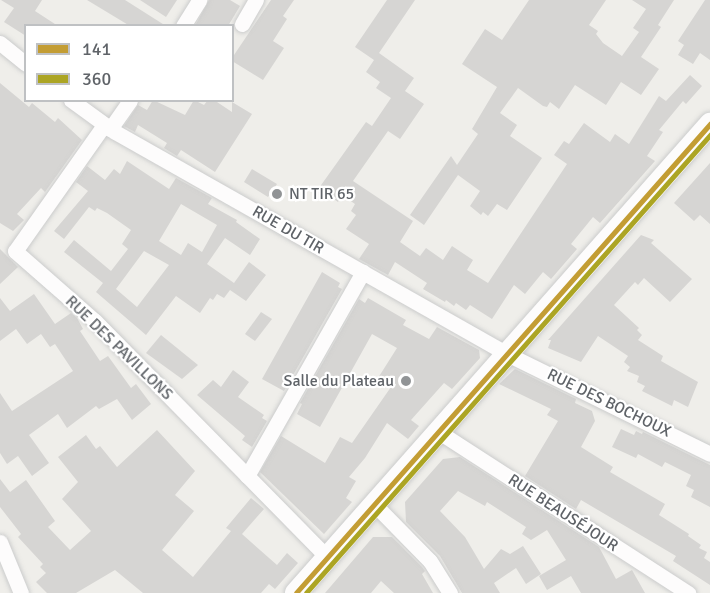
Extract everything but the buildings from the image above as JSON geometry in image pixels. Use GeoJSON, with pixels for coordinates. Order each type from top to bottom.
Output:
{"type":"FeatureCollection","features":[{"type":"Feature","properties":{"kind":"main road"},"geometry":{"type":"LineString","coordinates":[[296,593],[710,124]]}},
{"type":"Feature","properties":{"kind":"street"},"geometry":{"type":"LineString","coordinates":[[184,24],[198,0]]}},
{"type":"Feature","properties":{"kind":"street"},"geometry":{"type":"LineString","coordinates":[[242,24],[256,0]]}},
{"type":"Feature","properties":{"kind":"street"},"geometry":{"type":"LineString","coordinates":[[0,43],[24,62]]}},
{"type":"Feature","properties":{"kind":"street","name":"RUE DU TIR"},"geometry":{"type":"LineString","coordinates":[[74,102],[107,127],[507,354]]}},
{"type":"Feature","properties":{"kind":"street"},"geometry":{"type":"LineString","coordinates":[[107,127],[128,102]]}},
{"type":"Feature","properties":{"kind":"street","name":"RUE DES PAVILLONS"},"geometry":{"type":"LineString","coordinates":[[107,127],[15,251],[95,321],[328,558]]}},
{"type":"Feature","properties":{"kind":"street"},"geometry":{"type":"LineString","coordinates":[[247,476],[363,272]]}},
{"type":"Feature","properties":{"kind":"street","name":"RUE DES BOCHOUX"},"geometry":{"type":"LineString","coordinates":[[507,354],[710,453]]}},
{"type":"Feature","properties":{"kind":"street","name":"RUE BEAUSÉJOUR"},"geometry":{"type":"LineString","coordinates":[[440,432],[688,593]]}},
{"type":"Feature","properties":{"kind":"street"},"geometry":{"type":"LineString","coordinates":[[375,505],[430,561],[450,593]]}},
{"type":"Feature","properties":{"kind":"street"},"geometry":{"type":"LineString","coordinates":[[0,542],[21,593]]}},
{"type":"Feature","properties":{"kind":"transit line","name":"141"},"geometry":{"type":"LineString","coordinates":[[296,593],[710,124]]}},
{"type":"Feature","properties":{"kind":"transit line","name":"360"},"geometry":{"type":"LineString","coordinates":[[306,593],[710,135]]}},
{"type":"Feature","properties":{"kind":"place","name":"NT TIR 65"},"geometry":{"type":"Point","coordinates":[277,194]}},
{"type":"Feature","properties":{"kind":"place","name":"Salle du Plateau"},"geometry":{"type":"Point","coordinates":[406,381]}}]}
